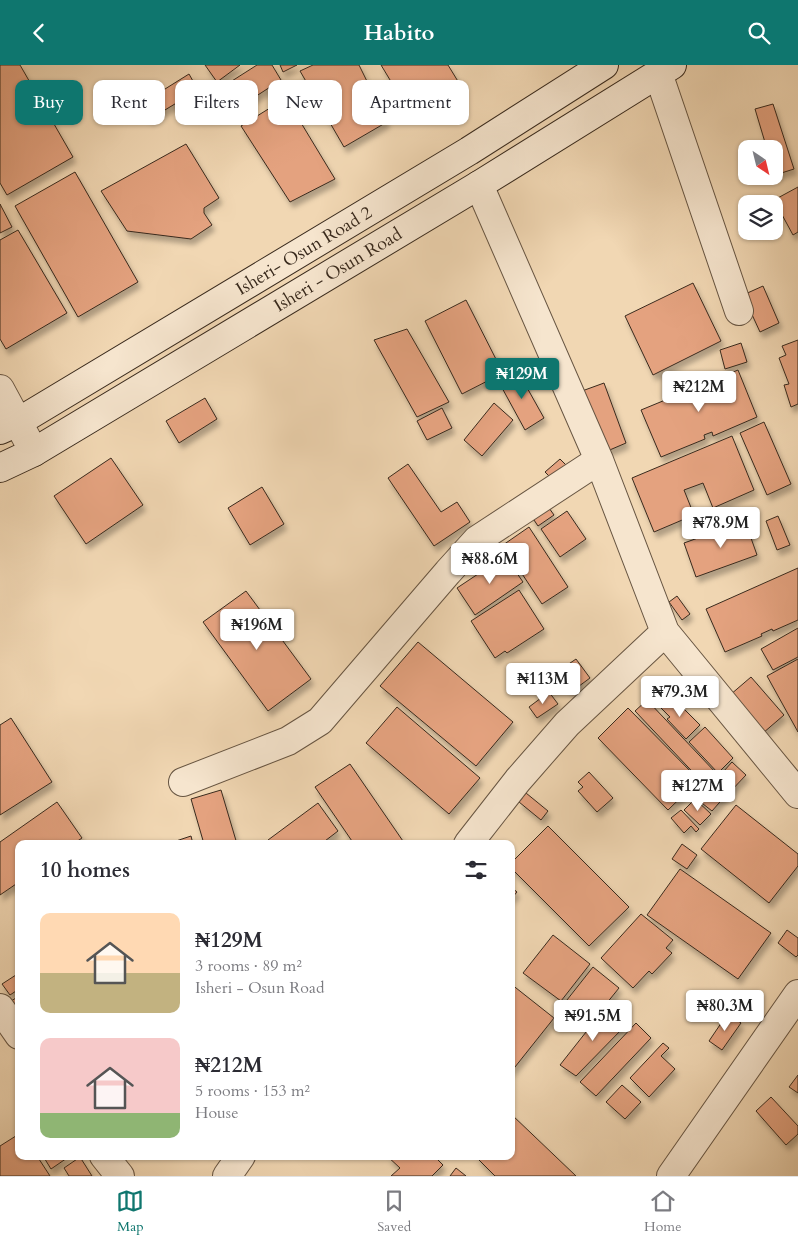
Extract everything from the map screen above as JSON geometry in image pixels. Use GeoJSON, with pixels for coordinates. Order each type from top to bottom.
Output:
{"type":"FeatureCollection","features":[{"type":"Feature","properties":{"kind":"street","name":"Isheri- Osun Road 2"},"geometry":{"type":"LineString","coordinates":[[9,426],[470,151],[604,65]]}},
{"type":"Feature","properties":{"kind":"street"},"geometry":{"type":"LineString","coordinates":[[665,69],[739,311]]}},
{"type":"Feature","properties":{"kind":"street","name":"Isheri - Osun Road"},"geometry":{"type":"LineString","coordinates":[[0,468],[34,452],[479,185],[665,69]]}},
{"type":"Feature","properties":{"kind":"street"},"geometry":{"type":"LineString","coordinates":[[479,185],[598,460],[665,632],[798,794]]}},
{"type":"Feature","properties":{"kind":"street"},"geometry":{"type":"LineString","coordinates":[[0,389],[9,426],[34,452]]}},
{"type":"Feature","properties":{"kind":"street"},"geometry":{"type":"LineString","coordinates":[[183,782],[288,741],[320,721],[477,540],[598,460]]}},
{"type":"Feature","properties":{"kind":"street"},"geometry":{"type":"LineString","coordinates":[[471,840],[518,780],[566,724],[665,632]]}},
{"type":"Feature","properties":{"kind":"street"},"geometry":{"type":"LineString","coordinates":[[671,1176],[798,994]]}},
{"type":"Feature","properties":{"kind":"street"},"geometry":{"type":"LineString","coordinates":[[0,1008],[15,1029]]}},
{"type":"Feature","properties":{"kind":"street"},"geometry":{"type":"LineString","coordinates":[[107,1160],[120,1176]]}},
{"type":"Feature","properties":{"kind":"street"},"geometry":{"type":"LineString","coordinates":[[227,1176],[238,1160]]}},
{"type":"Feature","properties":{"kind":"building"},"geometry":{"type":"Polygon","coordinates":[[[0,65],[20,65],[29,80],[15,80],[15,125],[55,125],[73,157],[7,195],[0,183],[0,65]]]}},
{"type":"Feature","properties":{"kind":"building"},"geometry":{"type":"Polygon","coordinates":[[[205,65],[240,65],[220,80],[216,80],[205,65]]]}},
{"type":"Feature","properties":{"kind":"building"},"geometry":{"type":"Polygon","coordinates":[[[257,65],[272,65],[281,80],[268,80],[268,88],[258,95],[258,80],[233,80],[257,65]]]}},
{"type":"Feature","properties":{"kind":"building"},"geometry":{"type":"Polygon","coordinates":[[[280,65],[297,65],[283,72],[280,65]]]}},
{"type":"Feature","properties":{"kind":"building"},"geometry":{"type":"Polygon","coordinates":[[[313,65],[359,65],[366,80],[352,80],[352,125],[382,125],[344,147],[331,125],[342,125],[342,80],[305,80],[300,71],[313,65]]]}},
{"type":"Feature","properties":{"kind":"building"},"geometry":{"type":"Polygon","coordinates":[[[381,65],[448,65],[457,80],[390,80],[381,65]]]}},
{"type":"Feature","properties":{"kind":"building"},"geometry":{"type":"Polygon","coordinates":[[[189,74],[192,80],[179,80],[189,74]]]}},
{"type":"Feature","properties":{"kind":"building"},"geometry":{"type":"Polygon","coordinates":[[[175,83],[175,104],[165,110],[165,89],[175,83]]]}},
{"type":"Feature","properties":{"kind":"building"},"geometry":{"type":"Polygon","coordinates":[[[773,104],[794,169],[783,172],[783,140],[764,140],[755,109],[773,104]]]}},
{"type":"Feature","properties":{"kind":"building"},"geometry":{"type":"Polygon","coordinates":[[[268,109],[268,125],[302,125],[335,179],[290,202],[241,126],[258,125],[258,115],[268,109]]]}},
{"type":"Feature","properties":{"kind":"building"},"geometry":{"type":"Polygon","coordinates":[[[186,144],[219,198],[204,208],[204,213],[212,225],[191,239],[127,231],[101,191],[186,144]]]}},
{"type":"Feature","properties":{"kind":"building"},"geometry":{"type":"Polygon","coordinates":[[[75,172],[138,282],[78,317],[15,206],[75,172]]]}},
{"type":"Feature","properties":{"kind":"building"},"geometry":{"type":"Polygon","coordinates":[[[798,187],[798,232],[793,235],[783,217],[783,195],[798,187]]]}},
{"type":"Feature","properties":{"kind":"building"},"geometry":{"type":"Polygon","coordinates":[[[0,204],[12,227],[0,233],[0,204]]]}},
{"type":"Feature","properties":{"kind":"building"},"geometry":{"type":"Polygon","coordinates":[[[18,230],[67,313],[6,349],[0,339],[0,240],[18,230]]]}},
{"type":"Feature","properties":{"kind":"building"},"geometry":{"type":"Polygon","coordinates":[[[693,283],[721,341],[653,375],[625,316],[693,283]]]}},
{"type":"Feature","properties":{"kind":"building"},"geometry":{"type":"Polygon","coordinates":[[[763,286],[779,323],[760,332],[743,295],[763,286]]]}},
{"type":"Feature","properties":{"kind":"building"},"geometry":{"type":"Polygon","coordinates":[[[466,300],[503,373],[462,394],[425,321],[466,300]]]}},
{"type":"Feature","properties":{"kind":"building"},"geometry":{"type":"Polygon","coordinates":[[[407,329],[449,402],[417,417],[374,340],[407,329]]]}},
{"type":"Feature","properties":{"kind":"building"},"geometry":{"type":"Polygon","coordinates":[[[798,340],[798,404],[791,407],[784,385],[789,384],[779,358],[786,355],[782,346],[798,340]]]}},
{"type":"Feature","properties":{"kind":"building"},"geometry":{"type":"Polygon","coordinates":[[[741,343],[747,362],[725,369],[720,350],[741,343]]]}},
{"type":"Feature","properties":{"kind":"building"},"geometry":{"type":"Polygon","coordinates":[[[516,368],[544,418],[525,430],[501,386],[508,382],[504,375],[516,368]]]}},
{"type":"Feature","properties":{"kind":"building"},"geometry":{"type":"Polygon","coordinates":[[[738,370],[757,417],[713,436],[712,432],[704,435],[705,439],[661,457],[641,410],[738,370]]]}},
{"type":"Feature","properties":{"kind":"building"},"geometry":{"type":"Polygon","coordinates":[[[604,383],[626,443],[605,452],[582,391],[604,383]]]}},
{"type":"Feature","properties":{"kind":"building"},"geometry":{"type":"Polygon","coordinates":[[[205,398],[217,419],[179,443],[166,421],[205,398]]]}},
{"type":"Feature","properties":{"kind":"building"},"geometry":{"type":"Polygon","coordinates":[[[494,403],[513,420],[482,456],[464,440],[494,403]]]}},
{"type":"Feature","properties":{"kind":"building"},"geometry":{"type":"Polygon","coordinates":[[[442,408],[452,428],[427,440],[417,421],[442,408]]]}},
{"type":"Feature","properties":{"kind":"building"},"geometry":{"type":"Polygon","coordinates":[[[764,422],[791,484],[767,495],[740,433],[764,422]]]}},
{"type":"Feature","properties":{"kind":"building"},"geometry":{"type":"Polygon","coordinates":[[[732,436],[754,490],[713,508],[703,483],[684,490],[694,515],[654,532],[632,478],[732,436]]]}},
{"type":"Feature","properties":{"kind":"building"},"geometry":{"type":"Polygon","coordinates":[[[111,458],[143,505],[86,544],[54,496],[111,458]]]}},
{"type":"Feature","properties":{"kind":"building"},"geometry":{"type":"Polygon","coordinates":[[[560,459],[567,466],[552,479],[545,472],[560,459]]]}},
{"type":"Feature","properties":{"kind":"building"},"geometry":{"type":"Polygon","coordinates":[[[408,464],[441,512],[457,502],[470,522],[434,546],[388,478],[408,464]]]}},
{"type":"Feature","properties":{"kind":"building"},"geometry":{"type":"Polygon","coordinates":[[[262,487],[284,524],[250,545],[228,508],[262,487]]]}},
{"type":"Feature","properties":{"kind":"building"},"geometry":{"type":"Polygon","coordinates":[[[544,501],[554,515],[538,526],[528,511],[544,501]]]}},
{"type":"Feature","properties":{"kind":"building"},"geometry":{"type":"Polygon","coordinates":[[[567,511],[586,539],[560,557],[541,529],[567,511]]]}},
{"type":"Feature","properties":{"kind":"building"},"geometry":{"type":"Polygon","coordinates":[[[778,516],[790,545],[777,550],[766,521],[778,516]]]}},
{"type":"Feature","properties":{"kind":"building"},"geometry":{"type":"Polygon","coordinates":[[[745,521],[757,555],[696,577],[684,543],[745,521]]]}},
{"type":"Feature","properties":{"kind":"building"},"geometry":{"type":"Polygon","coordinates":[[[529,527],[568,587],[542,604],[503,545],[529,527]]]}},
{"type":"Feature","properties":{"kind":"building"},"geometry":{"type":"Polygon","coordinates":[[[505,556],[523,582],[475,615],[457,588],[505,556]]]}},
{"type":"Feature","properties":{"kind":"building"},"geometry":{"type":"Polygon","coordinates":[[[798,568],[798,620],[773,631],[772,629],[761,634],[762,636],[725,652],[706,609],[798,568]]]}},
{"type":"Feature","properties":{"kind":"building"},"geometry":{"type":"Polygon","coordinates":[[[519,590],[544,629],[507,653],[505,651],[495,658],[471,621],[519,590]]]}},
{"type":"Feature","properties":{"kind":"building"},"geometry":{"type":"Polygon","coordinates":[[[246,591],[311,679],[268,711],[203,622],[246,591]]]}},
{"type":"Feature","properties":{"kind":"building"},"geometry":{"type":"Polygon","coordinates":[[[677,596],[690,614],[682,620],[669,602],[677,596]]]}},
{"type":"Feature","properties":{"kind":"building"},"geometry":{"type":"Polygon","coordinates":[[[798,628],[798,657],[773,670],[761,649],[798,628]]]}},
{"type":"Feature","properties":{"kind":"building"},"geometry":{"type":"Polygon","coordinates":[[[418,642],[513,722],[476,766],[380,686],[418,642]]]}},
{"type":"Feature","properties":{"kind":"building"},"geometry":{"type":"Polygon","coordinates":[[[576,659],[590,678],[571,692],[557,672],[576,659]]]}},
{"type":"Feature","properties":{"kind":"building"},"geometry":{"type":"Polygon","coordinates":[[[798,659],[798,732],[767,676],[798,659]]]}},
{"type":"Feature","properties":{"kind":"building"},"geometry":{"type":"Polygon","coordinates":[[[751,677],[784,715],[763,733],[730,695],[751,677]]]}},
{"type":"Feature","properties":{"kind":"building"},"geometry":{"type":"Polygon","coordinates":[[[549,692],[558,704],[537,718],[529,707],[549,692]]]}},
{"type":"Feature","properties":{"kind":"building"},"geometry":{"type":"Polygon","coordinates":[[[671,696],[700,725],[686,739],[667,719],[670,717],[660,707],[671,696]]]}},
{"type":"Feature","properties":{"kind":"building"},"geometry":{"type":"Polygon","coordinates":[[[647,700],[717,774],[705,785],[635,711],[647,700]]]}},
{"type":"Feature","properties":{"kind":"building"},"geometry":{"type":"Polygon","coordinates":[[[397,707],[480,778],[449,814],[366,743],[397,707]]]}},
{"type":"Feature","properties":{"kind":"building"},"geometry":{"type":"Polygon","coordinates":[[[628,708],[699,780],[668,810],[598,738],[628,708]]]}},
{"type":"Feature","properties":{"kind":"building"},"geometry":{"type":"Polygon","coordinates":[[[11,718],[52,782],[0,815],[0,725],[11,718]]]}},
{"type":"Feature","properties":{"kind":"building"},"geometry":{"type":"Polygon","coordinates":[[[705,727],[733,758],[718,773],[689,742],[705,727]]]}},
{"type":"Feature","properties":{"kind":"building"},"geometry":{"type":"Polygon","coordinates":[[[732,762],[746,775],[729,793],[715,781],[732,762]]]}},
{"type":"Feature","properties":{"kind":"building"},"geometry":{"type":"Polygon","coordinates":[[[350,764],[402,840],[351,840],[315,787],[350,764]]]}},
{"type":"Feature","properties":{"kind":"building"},"geometry":{"type":"Polygon","coordinates":[[[589,772],[613,798],[597,812],[578,791],[583,787],[578,782],[589,772]]]}},
{"type":"Feature","properties":{"kind":"building"},"geometry":{"type":"Polygon","coordinates":[[[712,783],[726,795],[712,811],[698,800],[712,783]]]}},
{"type":"Feature","properties":{"kind":"building"},"geometry":{"type":"Polygon","coordinates":[[[221,790],[236,840],[203,840],[191,799],[221,790]]]}},
{"type":"Feature","properties":{"kind":"building"},"geometry":{"type":"Polygon","coordinates":[[[526,793],[548,811],[541,820],[519,802],[526,793]]]}},
{"type":"Feature","properties":{"kind":"building"},"geometry":{"type":"Polygon","coordinates":[[[695,799],[711,814],[700,825],[684,810],[695,799]]]}},
{"type":"Feature","properties":{"kind":"building"},"geometry":{"type":"Polygon","coordinates":[[[57,802],[82,838],[79,840],[15,840],[15,885],[0,895],[0,842],[57,802]]]}},
{"type":"Feature","properties":{"kind":"building"},"geometry":{"type":"Polygon","coordinates":[[[318,803],[338,831],[326,840],[268,840],[318,803]]]}},
{"type":"Feature","properties":{"kind":"building"},"geometry":{"type":"Polygon","coordinates":[[[736,805],[798,854],[798,866],[769,903],[701,849],[736,805]]]}},
{"type":"Feature","properties":{"kind":"building"},"geometry":{"type":"Polygon","coordinates":[[[681,810],[699,829],[696,832],[691,826],[684,833],[671,818],[681,810]]]}},
{"type":"Feature","properties":{"kind":"building"},"geometry":{"type":"Polygon","coordinates":[[[548,826],[629,907],[589,946],[515,872],[515,859],[548,826]]]}},
{"type":"Feature","properties":{"kind":"building"},"geometry":{"type":"Polygon","coordinates":[[[191,836],[192,840],[179,840],[191,836]]]}},
{"type":"Feature","properties":{"kind":"building"},"geometry":{"type":"Polygon","coordinates":[[[682,844],[697,855],[687,869],[672,859],[682,844]]]}},
{"type":"Feature","properties":{"kind":"building"},"geometry":{"type":"Polygon","coordinates":[[[680,869],[771,933],[738,979],[647,915],[680,869]]]}},
{"type":"Feature","properties":{"kind":"building"},"geometry":{"type":"Polygon","coordinates":[[[641,914],[673,940],[666,948],[672,953],[652,974],[649,971],[633,988],[601,958],[641,914]]]}},
{"type":"Feature","properties":{"kind":"building"},"geometry":{"type":"Polygon","coordinates":[[[787,930],[798,938],[798,955],[796,957],[778,943],[787,930]]]}},
{"type":"Feature","properties":{"kind":"building"},"geometry":{"type":"Polygon","coordinates":[[[553,935],[590,964],[561,1001],[523,973],[553,935]]]}},
{"type":"Feature","properties":{"kind":"building"},"geometry":{"type":"Polygon","coordinates":[[[593,967],[619,988],[589,1025],[563,1005],[593,967]]]}},
{"type":"Feature","properties":{"kind":"building"},"geometry":{"type":"Polygon","coordinates":[[[15,976],[15,992],[10,995],[2,984],[15,976]]]}},
{"type":"Feature","properties":{"kind":"building"},"geometry":{"type":"Polygon","coordinates":[[[515,987],[554,1018],[515,1067],[515,987]]]}},
{"type":"Feature","properties":{"kind":"building"},"geometry":{"type":"Polygon","coordinates":[[[15,999],[15,1013],[8,1003],[15,999]]]}},
{"type":"Feature","properties":{"kind":"building"},"geometry":{"type":"Polygon","coordinates":[[[605,1008],[626,1025],[576,1076],[560,1065],[605,1008]]]}},
{"type":"Feature","properties":{"kind":"building"},"geometry":{"type":"Polygon","coordinates":[[[728,1013],[741,1023],[722,1050],[709,1041],[728,1013]]]}},
{"type":"Feature","properties":{"kind":"building"},"geometry":{"type":"Polygon","coordinates":[[[636,1023],[651,1038],[596,1096],[580,1082],[636,1023]]]}},
{"type":"Feature","properties":{"kind":"building"},"geometry":{"type":"Polygon","coordinates":[[[663,1043],[669,1048],[661,1056],[675,1069],[649,1097],[630,1078],[663,1043]]]}},
{"type":"Feature","properties":{"kind":"building"},"geometry":{"type":"Polygon","coordinates":[[[798,1075],[798,1093],[789,1087],[798,1075]]]}},
{"type":"Feature","properties":{"kind":"building"},"geometry":{"type":"Polygon","coordinates":[[[622,1085],[641,1102],[625,1119],[606,1102],[622,1085]]]}},
{"type":"Feature","properties":{"kind":"building"},"geometry":{"type":"Polygon","coordinates":[[[771,1097],[798,1126],[798,1134],[786,1145],[756,1111],[771,1097]]]}},
{"type":"Feature","properties":{"kind":"building"},"geometry":{"type":"Polygon","coordinates":[[[515,1118],[576,1176],[495,1176],[479,1160],[515,1160],[515,1118]]]}},
{"type":"Feature","properties":{"kind":"building"},"geometry":{"type":"Polygon","coordinates":[[[15,1137],[15,1160],[40,1160],[50,1176],[0,1176],[0,1146],[15,1137]]]}},
{"type":"Feature","properties":{"kind":"building"},"geometry":{"type":"Polygon","coordinates":[[[45,1160],[64,1160],[51,1169],[45,1160]]]}},
{"type":"Feature","properties":{"kind":"building"},"geometry":{"type":"Polygon","coordinates":[[[76,1160],[82,1160],[92,1176],[69,1176],[64,1168],[76,1160]]]}},
{"type":"Feature","properties":{"kind":"building"},"geometry":{"type":"Polygon","coordinates":[[[391,1160],[438,1160],[443,1165],[432,1176],[391,1176],[400,1168],[391,1160]]]}},
{"type":"Feature","properties":{"kind":"building"},"geometry":{"type":"Polygon","coordinates":[[[456,1168],[466,1176],[450,1176],[456,1168]]]}}]}
